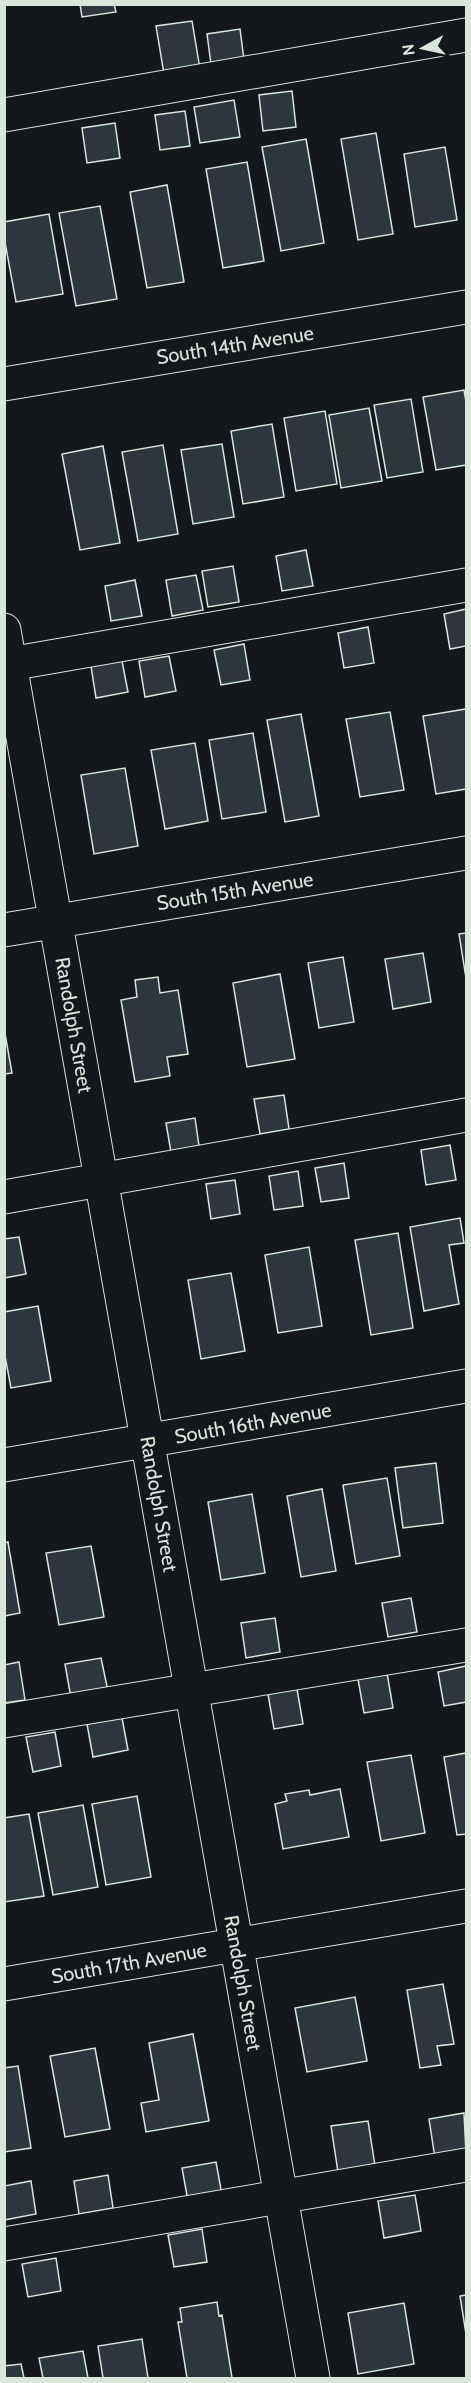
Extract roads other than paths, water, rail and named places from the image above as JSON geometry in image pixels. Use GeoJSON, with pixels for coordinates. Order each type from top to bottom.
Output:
{"type":"FeatureCollection","features":[{"type":"Feature","properties":{"kind":"street"},"geometry":{"type":"LineString","coordinates":[[4,115],[466,35]]}},
{"type":"Feature","properties":{"kind":"street","name":"South 14th Avenue"},"geometry":{"type":"LineString","coordinates":[[4,384],[466,307]]}},
{"type":"Feature","properties":{"kind":"street"},"geometry":{"type":"LineString","coordinates":[[8,665],[466,585]]}},
{"type":"Feature","properties":{"kind":"street","name":"Randolph Street"},"geometry":{"type":"LineString","coordinates":[[4,630],[8,665],[56,921],[313,2379]]}},
{"type":"Feature","properties":{"kind":"street","name":"South 15th Avenue"},"geometry":{"type":"LineString","coordinates":[[4,930],[466,853]]}},
{"type":"Feature","properties":{"kind":"street"},"geometry":{"type":"LineString","coordinates":[[4,1197],[466,1115]]}},
{"type":"Feature","properties":{"kind":"street","name":"South 16th Avenue"},"geometry":{"type":"LineString","coordinates":[[4,1465],[466,1386]]}},
{"type":"Feature","properties":{"kind":"street"},"geometry":{"type":"LineString","coordinates":[[4,1721],[466,1645]]}},
{"type":"Feature","properties":{"kind":"street","name":"South 17th Avenue"},"geometry":{"type":"LineString","coordinates":[[4,1984],[466,1906]]}},
{"type":"Feature","properties":{"kind":"street"},"geometry":{"type":"LineString","coordinates":[[4,2244],[466,2165]]}}]}
